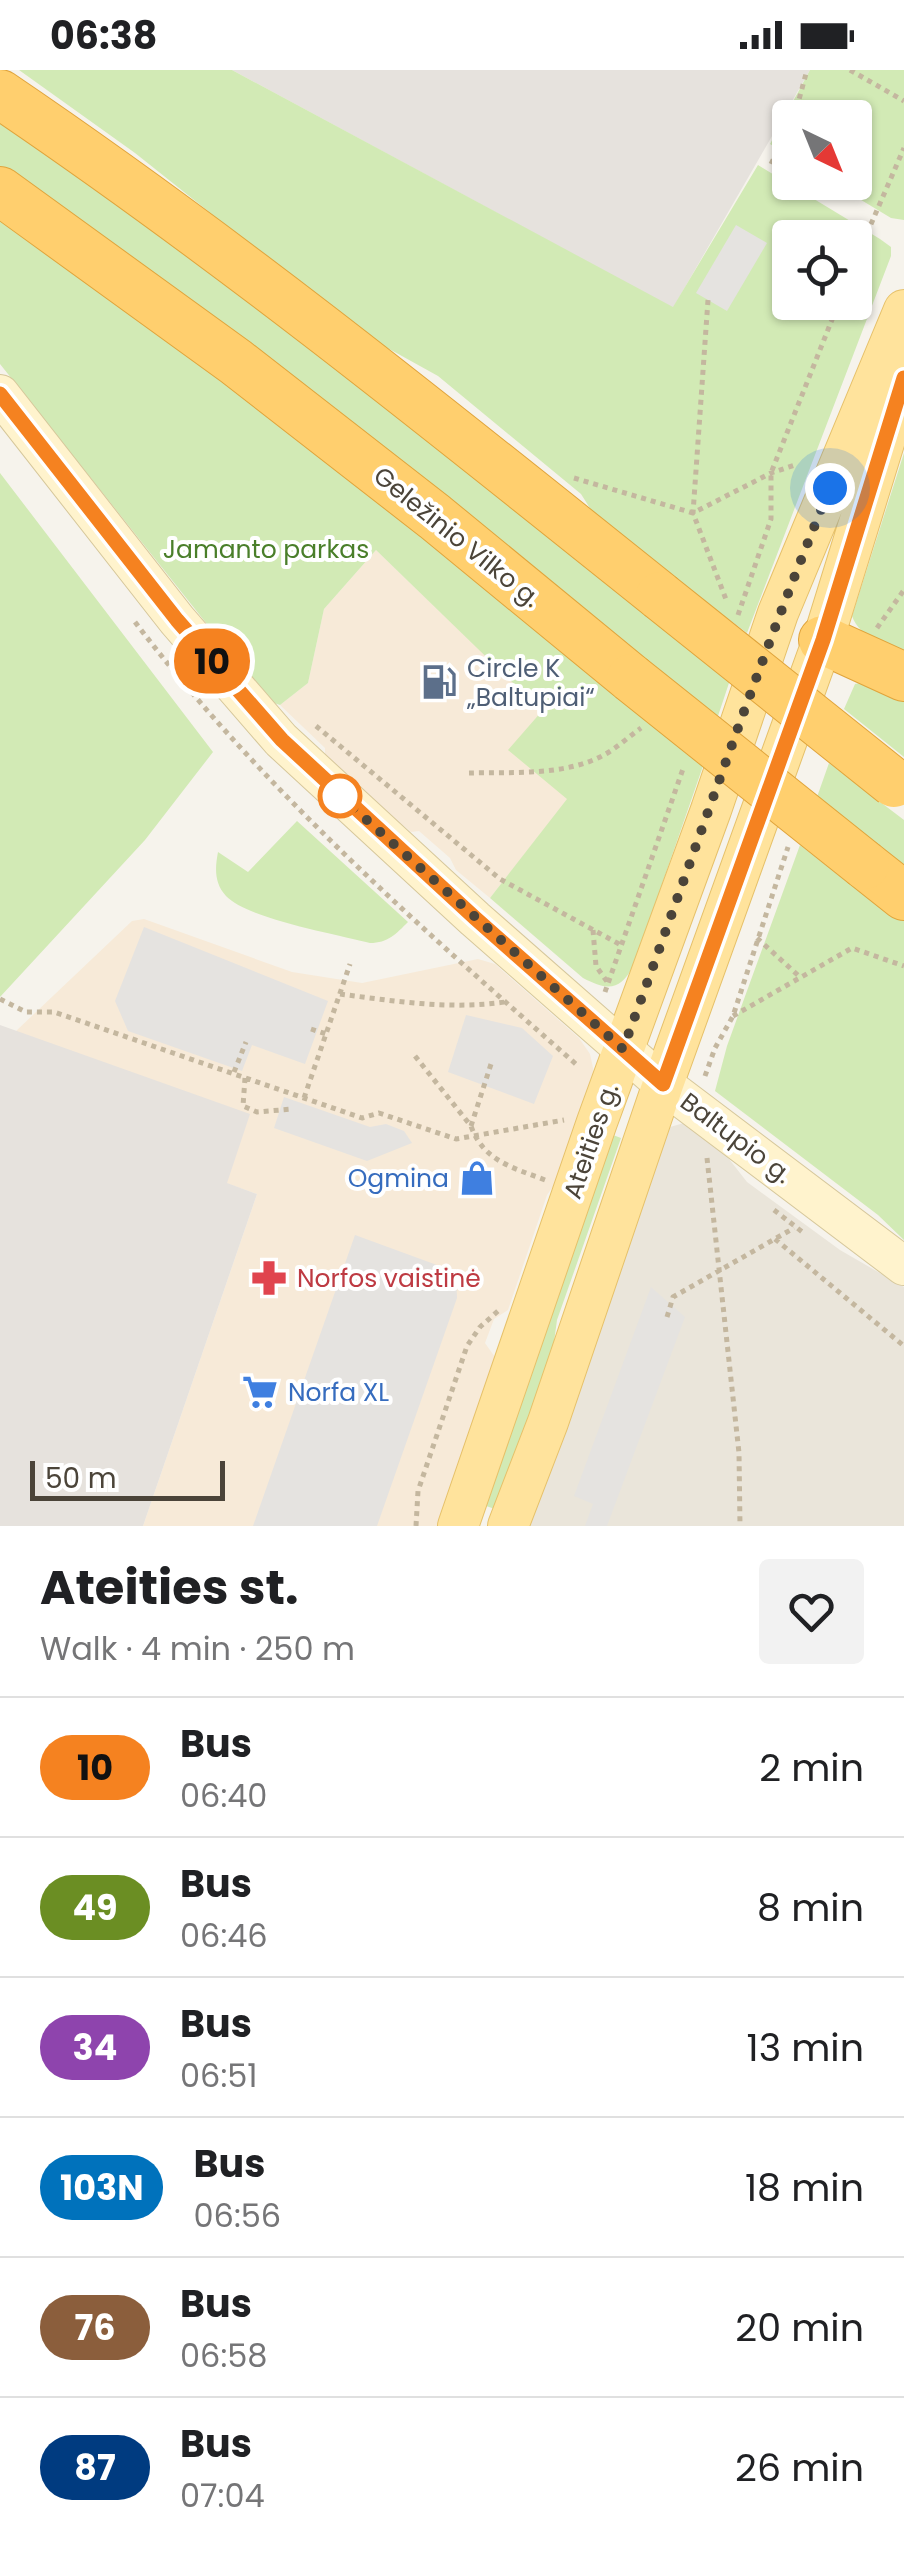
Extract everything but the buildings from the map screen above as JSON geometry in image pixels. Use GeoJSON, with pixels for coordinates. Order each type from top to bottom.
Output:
{"type":"FeatureCollection","features":[{"type":"Feature","properties":{"kind":"highway"},"geometry":{"type":"LineString","coordinates":[[0,94],[267,285],[899,787]]}},
{"type":"Feature","properties":{"kind":"highway","name":"Geležinio Vilko g."},"geometry":{"type":"LineString","coordinates":[[0,191],[252,374],[904,896]]}},
{"type":"Feature","properties":{"kind":"main road","name":"Ateities g."},"geometry":{"type":"LineString","coordinates":[[472,1520],[609,1037],[711,810],[778,612],[904,310]]}},
{"type":"Feature","properties":{"kind":"main road","name":"Ateities g."},"geometry":{"type":"LineString","coordinates":[[508,1526],[679,1095],[863,658],[904,378]]}},
{"type":"Feature","properties":{"kind":"main road"},"geometry":{"type":"LineString","coordinates":[[778,612],[863,658]]}},
{"type":"Feature","properties":{"kind":"street","name":"Baltupio g."},"geometry":{"type":"LineString","coordinates":[[0,394],[177,620],[282,740],[609,1037],[904,1266]]}},
{"type":"Feature","properties":{"kind":"path"},"geometry":{"type":"LineString","coordinates":[[799,100],[807,70]]}},
{"type":"Feature","properties":{"kind":"path"},"geometry":{"type":"LineString","coordinates":[[850,70],[904,101]]}},
{"type":"Feature","properties":{"kind":"path"},"geometry":{"type":"LineString","coordinates":[[872,222],[904,148]]}},
{"type":"Feature","properties":{"kind":"path"},"geometry":{"type":"LineString","coordinates":[[708,300],[693,513],[736,624],[771,519],[770,473],[831,320]]}},
{"type":"Feature","properties":{"kind":"path"},"geometry":{"type":"LineString","coordinates":[[571,478],[693,513],[770,473],[795,465]]}},
{"type":"Feature","properties":{"kind":"path"},"geometry":{"type":"LineString","coordinates":[[863,658],[875,630],[904,590]]}},
{"type":"Feature","properties":{"kind":"path"},"geometry":{"type":"LineString","coordinates":[[316,726],[500,878],[621,945]]}},
{"type":"Feature","properties":{"kind":"path"},"geometry":{"type":"LineString","coordinates":[[469,772],[574,766],[602,756],[642,728]]}},
{"type":"Feature","properties":{"kind":"path"},"geometry":{"type":"LineString","coordinates":[[582,1080],[577,1065],[609,1037],[608,983],[685,765]]}},
{"type":"Feature","properties":{"kind":"path"},"geometry":{"type":"LineString","coordinates":[[679,1095],[715,1048],[733,1016],[794,832]]}},
{"type":"Feature","properties":{"kind":"path"},"geometry":{"type":"LineString","coordinates":[[593,930],[596,966],[608,983]]}},
{"type":"Feature","properties":{"kind":"path"},"geometry":{"type":"LineString","coordinates":[[757,938],[800,978]]}},
{"type":"Feature","properties":{"kind":"path"},"geometry":{"type":"LineString","coordinates":[[733,1016],[852,948],[904,966]]}},
{"type":"Feature","properties":{"kind":"path"},"geometry":{"type":"LineString","coordinates":[[304,1098],[350,964]]}},
{"type":"Feature","properties":{"kind":"path"},"geometry":{"type":"LineString","coordinates":[[340,994],[392,1001],[484,1005],[504,1002]]}},
{"type":"Feature","properties":{"kind":"path"},"geometry":{"type":"LineString","coordinates":[[0,998],[26,1012],[54,1012],[362,1118],[379,1112],[456,1139],[570,1116],[564,1134]]}},
{"type":"Feature","properties":{"kind":"path"},"geometry":{"type":"LineString","coordinates":[[312,1028],[326,1034]]}},
{"type":"Feature","properties":{"kind":"path"},"geometry":{"type":"LineString","coordinates":[[234,1074],[246,1042]]}},
{"type":"Feature","properties":{"kind":"path"},"geometry":{"type":"LineString","coordinates":[[414,1056],[471,1126],[492,1159],[548,1181],[553,1165]]}},
{"type":"Feature","properties":{"kind":"path"},"geometry":{"type":"LineString","coordinates":[[471,1126],[491,1064]]}},
{"type":"Feature","properties":{"kind":"path"},"geometry":{"type":"LineString","coordinates":[[245,1078],[243,1106],[256,1112],[292,1109]]}},
{"type":"Feature","properties":{"kind":"path"},"geometry":{"type":"LineString","coordinates":[[707,1155],[739,1453],[740,1526]]}},
{"type":"Feature","properties":{"kind":"path"},"geometry":{"type":"LineString","coordinates":[[666,1317],[674,1297],[794,1228]]}},
{"type":"Feature","properties":{"kind":"path"},"geometry":{"type":"LineString","coordinates":[[774,1240],[904,1346]]}},
{"type":"Feature","properties":{"kind":"path"},"geometry":{"type":"LineString","coordinates":[[416,1526],[418,1491],[467,1346],[480,1327],[501,1310]]}},
{"type":"Feature","properties":{"kind":"shaded area"},"geometry":{"type":"Polygon","coordinates":[[[232,70],[810,70],[793,100],[772,100],[772,136],[673,308],[232,70]]]}},
{"type":"Feature","properties":{"kind":"shaded area"},"geometry":{"type":"Polygon","coordinates":[[[736,225],[767,243],[727,311],[696,293],[736,225]]]}},
{"type":"Feature","properties":{"kind":"shaded area"},"geometry":{"type":"Polygon","coordinates":[[[376,550],[543,711],[568,799],[490,898],[419,831],[411,832],[359,789],[325,756],[325,748],[280,705],[308,683],[324,609],[376,550]]]}},
{"type":"Feature","properties":{"kind":"shaded area"},"geometry":{"type":"Polygon","coordinates":[[[144,919],[292,972],[362,983],[478,959],[495,964],[579,1038],[590,1054],[595,1077],[566,1168],[547,1195],[508,1310],[494,1319],[485,1343],[497,1360],[441,1526],[143,1526],[257,1194],[226,1183],[15,1032],[132,921],[144,919]]]}},
{"type":"Feature","properties":{"kind":"shaded area"},"geometry":{"type":"Polygon","coordinates":[[[144,927],[328,1001],[305,1064],[252,1045],[242,1071],[128,1031],[115,1001],[144,927]]]}},
{"type":"Feature","properties":{"kind":"shaded area"},"geometry":{"type":"Polygon","coordinates":[[[466,1015],[522,1028],[553,1056],[534,1104],[448,1072],[466,1015]]]}},
{"type":"Feature","properties":{"kind":"shaded area"},"geometry":{"type":"Polygon","coordinates":[[[0,1025],[250,1114],[227,1183],[257,1194],[143,1526],[0,1526],[0,1025]]]}},
{"type":"Feature","properties":{"kind":"shaded area"},"geometry":{"type":"Polygon","coordinates":[[[284,1097],[370,1127],[386,1124],[404,1131],[412,1143],[367,1161],[274,1128],[284,1097]]]}},
{"type":"Feature","properties":{"kind":"shaded area"},"geometry":{"type":"Polygon","coordinates":[[[684,1123],[715,1141],[747,1182],[840,1250],[904,1287],[904,1526],[525,1526],[660,1138],[670,1127],[684,1123]]]}},
{"type":"Feature","properties":{"kind":"shaded area"},"geometry":{"type":"Polygon","coordinates":[[[355,1235],[456,1272],[457,1298],[377,1526],[253,1526],[355,1235]]]}},
{"type":"Feature","properties":{"kind":"shaded area"},"geometry":{"type":"Polygon","coordinates":[[[651,1287],[685,1317],[607,1526],[585,1526],[593,1504],[574,1496],[651,1287]]]}},
{"type":"Feature","properties":{"kind":"green space"},"geometry":{"type":"Polygon","coordinates":[[[19,70],[232,70],[673,307],[758,165],[772,173],[772,200],[816,200],[849,220],[772,220],[772,320],[867,320],[747,633],[598,521],[581,494],[438,376],[364,335],[135,153],[19,70]]]}},
{"type":"Feature","properties":{"kind":"green space"},"geometry":{"type":"Polygon","coordinates":[[[810,70],[904,70],[904,220],[891,218],[861,200],[872,200],[872,100],[794,100],[810,70]]]}},
{"type":"Feature","properties":{"kind":"green space"},"geometry":{"type":"Polygon","coordinates":[[[0,116],[177,239],[730,680],[718,716],[383,456],[0,170],[0,116]]]}},
{"type":"Feature","properties":{"kind":"green space","name":"Jamanto parkas"},"geometry":{"type":"Polygon","coordinates":[[[0,212],[260,401],[703,766],[634,965],[624,980],[606,986],[583,978],[490,898],[567,799],[508,750],[542,711],[376,550],[324,609],[308,683],[280,705],[274,703],[0,364],[0,212]]]}},
{"type":"Feature","properties":{"kind":"green space"},"geometry":{"type":"Polygon","coordinates":[[[872,234],[891,247],[872,306],[872,234]]]}},
{"type":"Feature","properties":{"kind":"green space"},"geometry":{"type":"Polygon","coordinates":[[[904,453],[904,653],[867,635],[852,616],[904,453]]]}},
{"type":"Feature","properties":{"kind":"green space"},"geometry":{"type":"Polygon","coordinates":[[[0,473],[213,752],[145,840],[0,997],[0,473]]]}},
{"type":"Feature","properties":{"kind":"green space"},"geometry":{"type":"Polygon","coordinates":[[[865,682],[904,699],[904,757],[844,709],[855,684],[865,682]]]}},
{"type":"Feature","properties":{"kind":"green space"},"geometry":{"type":"Polygon","coordinates":[[[829,763],[904,820],[904,866],[817,797],[829,763]]]}},
{"type":"Feature","properties":{"kind":"green space"},"geometry":{"type":"Polygon","coordinates":[[[297,821],[408,922],[387,940],[370,943],[272,919],[226,896],[216,875],[218,852],[248,872],[297,821]]]}},
{"type":"Feature","properties":{"kind":"green space"},"geometry":{"type":"Polygon","coordinates":[[[800,845],[874,903],[904,917],[904,1240],[878,1215],[715,1091],[727,1046],[800,845]]]}},
{"type":"Feature","properties":{"kind":"green space"},"geometry":{"type":"Polygon","coordinates":[[[613,1135],[621,1138],[557,1320],[551,1364],[495,1509],[486,1506],[613,1135]]]}},
{"type":"Feature","properties":{"kind":"bus line","name":"10"},"geometry":{"type":"LineString","coordinates":[[0,394],[177,620],[282,740],[663,1084],[823,640],[904,378]]}},
{"type":"Feature","properties":{"kind":"place","name":"Circle K „Baltupiai“"},"geometry":{"type":"Point","coordinates":[439,682]}},
{"type":"Feature","properties":{"kind":"place","name":"Ogmina"},"geometry":{"type":"Point","coordinates":[477,1178]}},
{"type":"Feature","properties":{"kind":"place","name":"Norfos vaistinė"},"geometry":{"type":"Point","coordinates":[269,1278]}},
{"type":"Feature","properties":{"kind":"place","name":"Norfa XL"},"geometry":{"type":"Point","coordinates":[260,1392]}},
{"type":"Feature","properties":{"kind":"route"},"geometry":{"type":"LineString","coordinates":[[340,796],[623,1049],[711,810],[778,612],[830,488]]}}]}
